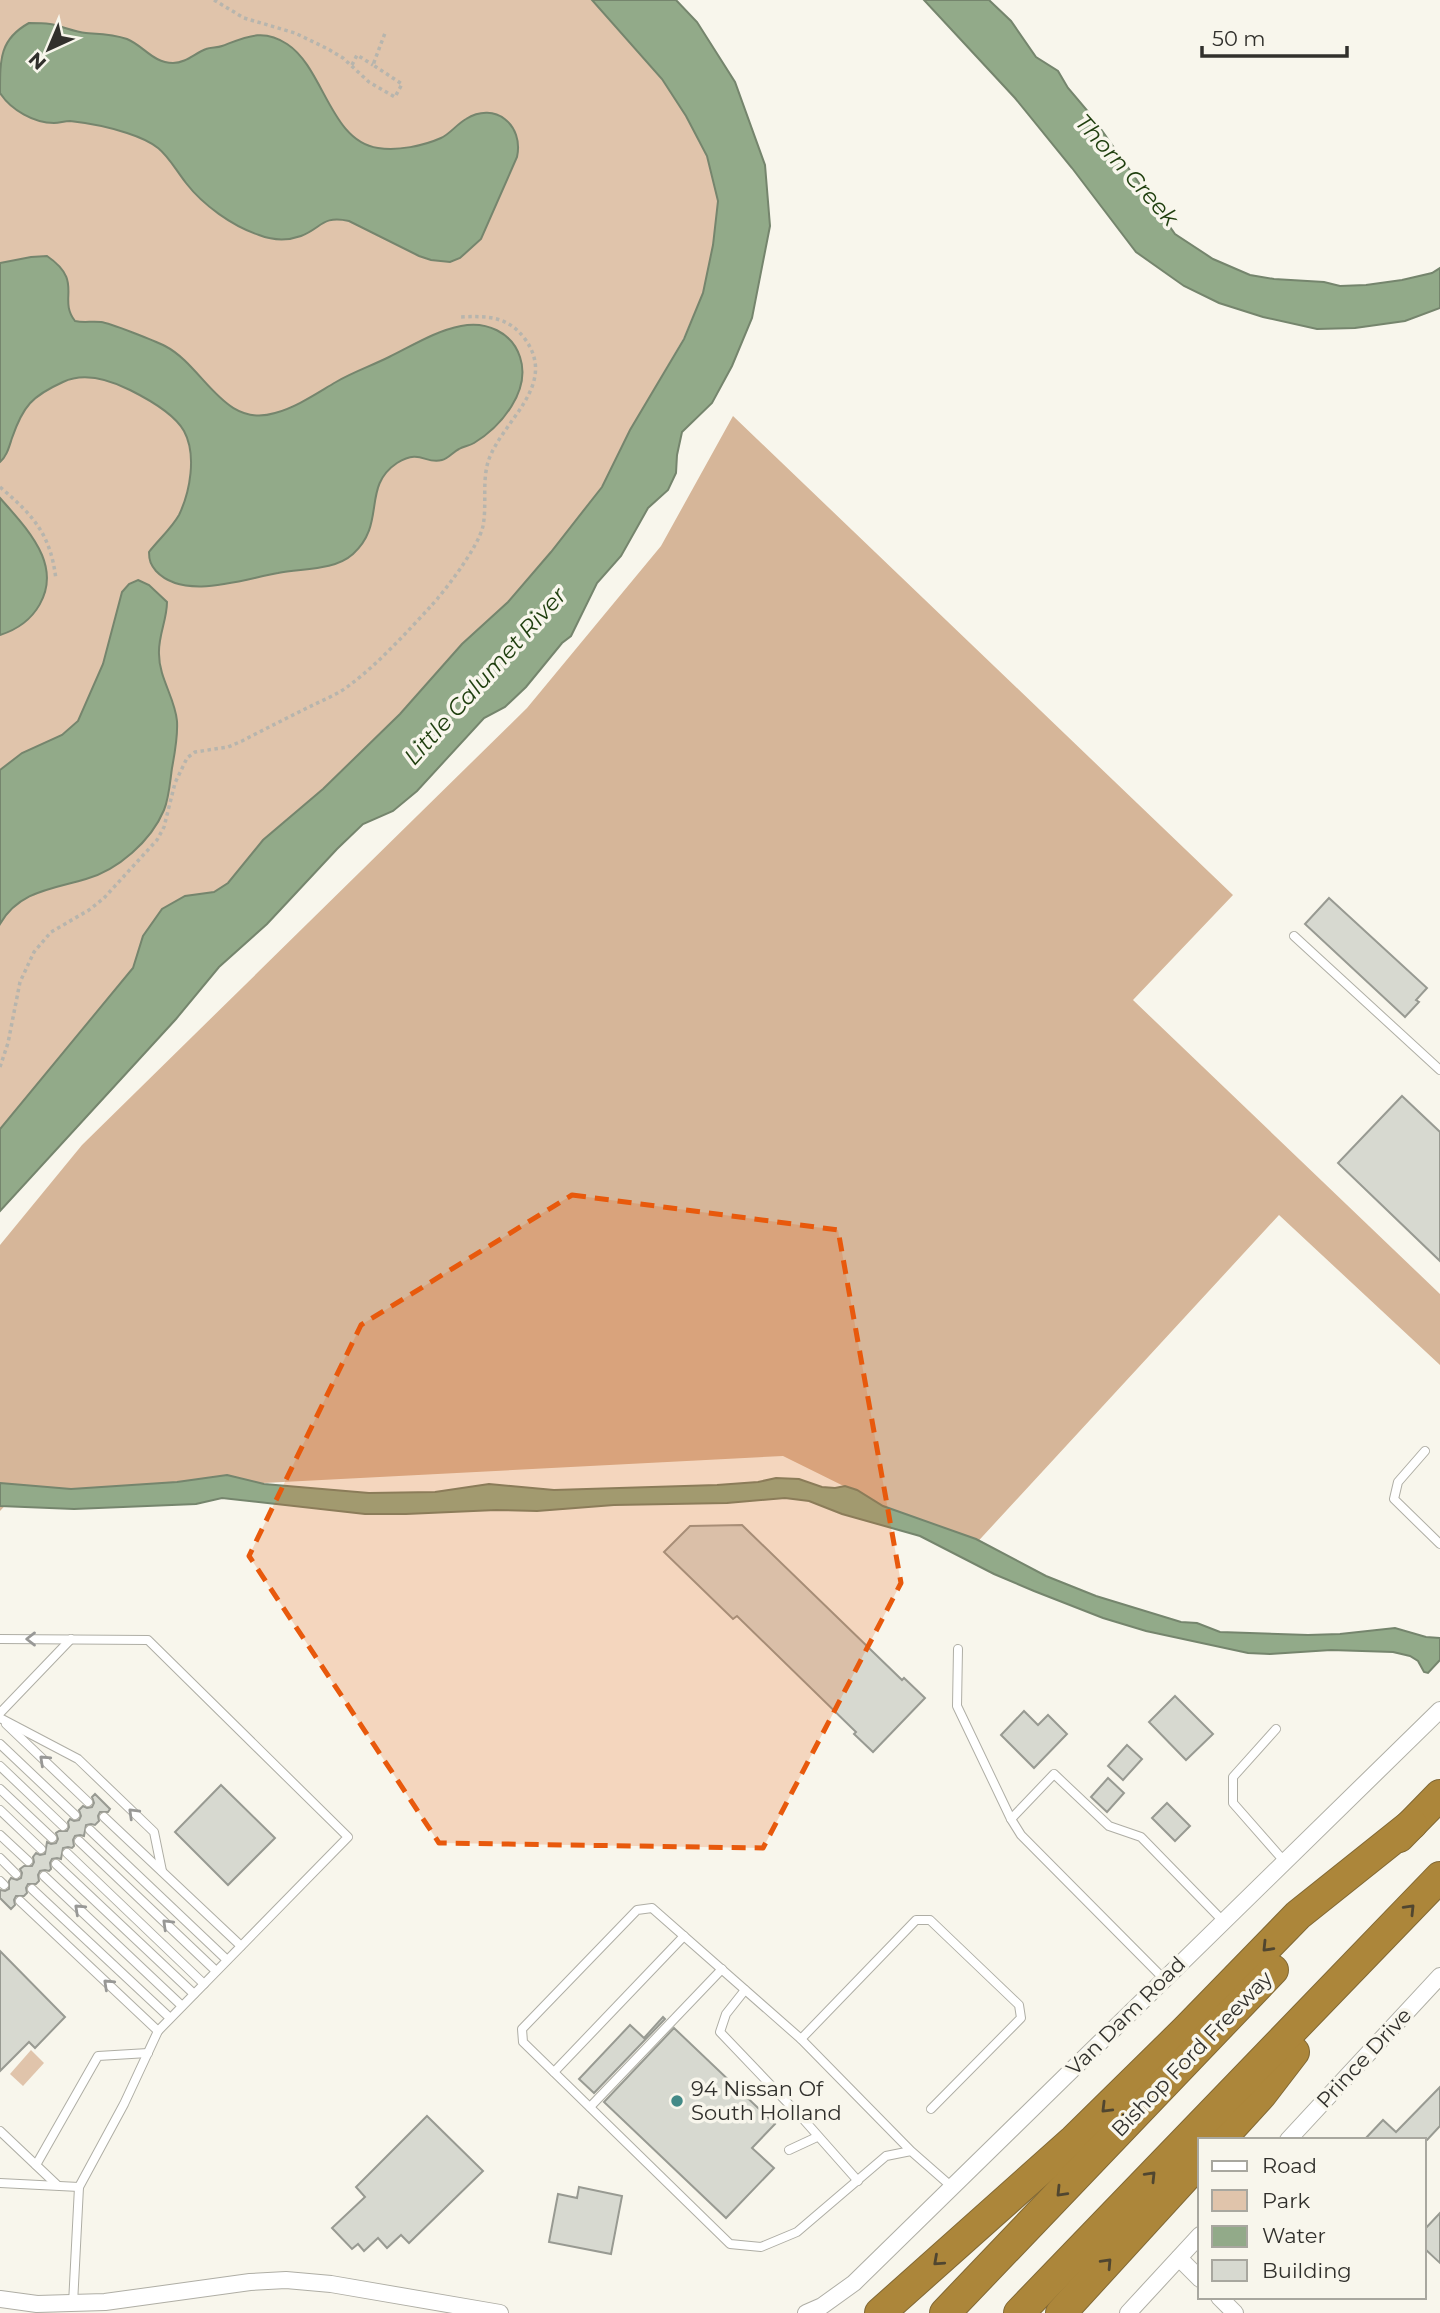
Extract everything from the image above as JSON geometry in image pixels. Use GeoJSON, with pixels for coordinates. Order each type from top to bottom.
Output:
{"type":"FeatureCollection","features":[{"type":"Feature","properties":{"kind":"highway","name":"Bishop Ford Freeway"},"geometry":{"type":"LineString","coordinates":[[945,2313],[1440,1795]]}},
{"type":"Feature","properties":{"kind":"highway"},"geometry":{"type":"LineString","coordinates":[[880,2313],[1074,2140],[1298,1915],[1412,1824]]}},
{"type":"Feature","properties":{"kind":"highway"},"geometry":{"type":"LineString","coordinates":[[1019,2313],[1440,1877]]}},
{"type":"Feature","properties":{"kind":"highway"},"geometry":{"type":"LineString","coordinates":[[1222,2138],[1261,2095],[1379,1941]]}},
{"type":"Feature","properties":{"kind":"highway"},"geometry":{"type":"LineString","coordinates":[[1060,2313],[1198,2163]]}},
{"type":"Feature","properties":{"kind":"street","name":"Van Dam Road"},"geometry":{"type":"LineString","coordinates":[[806,2313],[854,2283],[1440,1710]]}},
{"type":"Feature","properties":{"kind":"street","name":"Prince Drive"},"geometry":{"type":"LineString","coordinates":[[1290,2138],[1440,1976]]}},
{"type":"Feature","properties":{"kind":"street"},"geometry":{"type":"LineString","coordinates":[[1128,2313],[1198,2237]]}},
{"type":"Feature","properties":{"kind":"street"},"geometry":{"type":"LineString","coordinates":[[1179,2258],[1198,2277]]}},
{"type":"Feature","properties":{"kind":"street"},"geometry":{"type":"LineString","coordinates":[[0,2298],[37,2304],[105,2302],[250,2282],[286,2280],[331,2284],[500,2313]]}},
{"type":"Feature","properties":{"kind":"street"},"geometry":{"type":"LineString","coordinates":[[1221,2299],[1235,2313]]}},
{"type":"Feature","properties":{"kind":"lane"},"geometry":{"type":"LineString","coordinates":[[1293,936],[1440,1070]]}},
{"type":"Feature","properties":{"kind":"lane"},"geometry":{"type":"LineString","coordinates":[[1425,1451],[1398,1482],[1394,1499],[1440,1544]]}},
{"type":"Feature","properties":{"kind":"lane"},"geometry":{"type":"LineString","coordinates":[[0,1639],[148,1640],[348,1837],[158,2031],[124,2104],[79,2187],[73,2304]]}},
{"type":"Feature","properties":{"kind":"lane"},"geometry":{"type":"LineString","coordinates":[[0,1717],[71,1639]]}},
{"type":"Feature","properties":{"kind":"lane"},"geometry":{"type":"LineString","coordinates":[[958,1649],[957,1706],[1021,1835],[1164,1979]]}},
{"type":"Feature","properties":{"kind":"lane"},"geometry":{"type":"LineString","coordinates":[[0,1717],[88,1801]]}},
{"type":"Feature","properties":{"kind":"lane"},"geometry":{"type":"LineString","coordinates":[[0,1717],[78,1759],[154,1832],[162,1871]]}},
{"type":"Feature","properties":{"kind":"lane"},"geometry":{"type":"LineString","coordinates":[[1276,1728],[1233,1777],[1233,1803],[1284,1861]]}},
{"type":"Feature","properties":{"kind":"lane"},"geometry":{"type":"LineString","coordinates":[[0,1744],[75,1815]]}},
{"type":"Feature","properties":{"kind":"lane"},"geometry":{"type":"LineString","coordinates":[[0,1766],[64,1826]]}},
{"type":"Feature","properties":{"kind":"lane"},"geometry":{"type":"LineString","coordinates":[[1011,1818],[1054,1774],[1109,1826],[1141,1837],[1223,1921]]}},
{"type":"Feature","properties":{"kind":"lane"},"geometry":{"type":"LineString","coordinates":[[0,1788],[52,1838]]}},
{"type":"Feature","properties":{"kind":"lane"},"geometry":{"type":"LineString","coordinates":[[0,1810],[41,1849]]}},
{"type":"Feature","properties":{"kind":"lane"},"geometry":{"type":"LineString","coordinates":[[104,1816],[241,1946]]}},
{"type":"Feature","properties":{"kind":"lane"},"geometry":{"type":"LineString","coordinates":[[90,1830],[227,1960]]}},
{"type":"Feature","properties":{"kind":"lane"},"geometry":{"type":"LineString","coordinates":[[0,1835],[28,1861]]}},
{"type":"Feature","properties":{"kind":"lane"},"geometry":{"type":"LineString","coordinates":[[79,1841],[216,1971]]}},
{"type":"Feature","properties":{"kind":"lane"},"geometry":{"type":"LineString","coordinates":[[67,1853],[204,1984]]}},
{"type":"Feature","properties":{"kind":"lane"},"geometry":{"type":"LineString","coordinates":[[0,1858],[16,1874]]}},
{"type":"Feature","properties":{"kind":"lane"},"geometry":{"type":"LineString","coordinates":[[57,1864],[194,1994]]}},
{"type":"Feature","properties":{"kind":"lane"},"geometry":{"type":"LineString","coordinates":[[44,1876],[182,2006]]}},
{"type":"Feature","properties":{"kind":"lane"},"geometry":{"type":"LineString","coordinates":[[32,1889],[170,2018]]}},
{"type":"Feature","properties":{"kind":"lane"},"geometry":{"type":"LineString","coordinates":[[20,1901],[158,2031]]}},
{"type":"Feature","properties":{"kind":"lane"},"geometry":{"type":"LineString","coordinates":[[911,2151],[886,2156],[797,2232],[761,2247],[730,2244],[523,2042],[522,2029],[636,1910],[652,1908],[801,2039],[911,2151],[952,2187]]}},
{"type":"Feature","properties":{"kind":"lane"},"geometry":{"type":"LineString","coordinates":[[801,2039],[916,1920],[930,1920],[1019,2006],[1021,2018],[931,2109]]}},
{"type":"Feature","properties":{"kind":"lane"},"geometry":{"type":"LineString","coordinates":[[554,2072],[684,1936]]}},
{"type":"Feature","properties":{"kind":"lane"},"geometry":{"type":"LineString","coordinates":[[590,2107],[722,1969]]}},
{"type":"Feature","properties":{"kind":"lane"},"geometry":{"type":"LineString","coordinates":[[745,1990],[726,2014],[720,2032],[858,2181]]}},
{"type":"Feature","properties":{"kind":"lane"},"geometry":{"type":"LineString","coordinates":[[36,2165],[98,2056],[148,2053]]}},
{"type":"Feature","properties":{"kind":"lane"},"geometry":{"type":"LineString","coordinates":[[0,2131],[57,2185]]}},
{"type":"Feature","properties":{"kind":"lane"},"geometry":{"type":"LineString","coordinates":[[789,2150],[817,2137]]}},
{"type":"Feature","properties":{"kind":"lane"},"geometry":{"type":"LineString","coordinates":[[0,2183],[79,2187]]}},
{"type":"Feature","properties":{"kind":"path"},"geometry":{"type":"LineString","coordinates":[[214,0],[244,18],[295,33],[328,49],[352,65],[369,82],[395,97],[402,84],[358,55],[352,65]]}},
{"type":"Feature","properties":{"kind":"path"},"geometry":{"type":"LineString","coordinates":[[373,65],[384,33]]}},
{"type":"Feature","properties":{"kind":"path"},"geometry":{"type":"LineString","coordinates":[[0,1067],[8,1043],[20,982],[34,952],[51,932],[104,898],[157,840],[164,827],[175,783],[187,758],[195,752],[228,747],[242,741],[350,685],[433,604],[478,541],[483,527],[485,473],[489,459],[530,391],[536,361],[531,349],[511,324],[487,316],[458,317]]}},
{"type":"Feature","properties":{"kind":"path"},"geometry":{"type":"LineString","coordinates":[[0,487],[39,524],[49,543],[57,580]]}},
{"type":"Feature","properties":{"kind":"highlighted area"},"geometry":{"type":"Polygon","coordinates":[[[572,1195],[838,1230],[901,1583],[763,1848],[439,1843],[249,1556],[361,1325],[572,1195]]]}},
{"type":"Feature","properties":{"kind":"green space"},"geometry":{"type":"Polygon","coordinates":[[[0,0],[592,0],[662,79],[686,116],[707,156],[718,201],[713,245],[703,293],[683,339],[630,430],[602,487],[508,602],[462,644],[400,714],[323,789],[263,840],[228,883],[214,892],[185,896],[143,936],[134,968],[0,1129],[0,0]]]}},
{"type":"Feature","properties":{"kind":"green space"},"geometry":{"type":"Polygon","coordinates":[[[31,2050],[44,2063],[23,2086],[10,2074],[31,2050]]]}},
{"type":"Feature","properties":{"kind":"shaded area"},"geometry":{"type":"Polygon","coordinates":[[[733,416],[1233,895],[1133,1000],[1440,1294],[1440,1365],[1279,1215],[971,1549],[783,1456],[14,1496],[0,1511],[0,1245],[82,1145],[527,708],[661,546],[733,416]]]}},
{"type":"Feature","properties":{"kind":"water","name":"Little Calumet River"},"geometry":{"type":"Polygon","coordinates":[[[592,0],[676,0],[697,22],[735,82],[765,165],[770,226],[752,318],[732,366],[712,403],[682,432],[676,473],[668,490],[648,508],[621,556],[597,583],[571,636],[562,643],[526,687],[505,707],[484,718],[417,791],[393,811],[363,824],[267,924],[219,967],[176,1019],[0,1211],[0,1129],[133,968],[143,936],[162,909],[185,896],[214,892],[228,883],[263,840],[323,789],[400,714],[462,644],[508,602],[602,487],[630,430],[684,339],[703,293],[713,245],[718,201],[707,156],[662,79],[592,0]]]}},
{"type":"Feature","properties":{"kind":"water","name":"Thorn Creek"},"geometry":{"type":"Polygon","coordinates":[[[924,0],[989,0],[1011,21],[1036,57],[1058,71],[1175,234],[1213,259],[1250,275],[1340,286],[1402,280],[1432,273],[1440,268],[1440,308],[1405,321],[1355,328],[1317,329],[1263,317],[1219,303],[1184,286],[1136,252],[1015,98],[924,0]]]}},
{"type":"Feature","properties":{"kind":"water"},"geometry":{"type":"Polygon","coordinates":[[[29,23],[50,24],[82,32],[122,37],[154,57],[173,63],[186,60],[206,49],[247,37],[270,36],[287,44],[300,55],[338,118],[362,143],[386,149],[418,145],[444,136],[466,119],[487,113],[505,119],[512,126],[518,145],[517,157],[481,239],[460,258],[450,262],[419,256],[349,221],[327,221],[296,238],[264,237],[239,226],[209,207],[186,183],[168,158],[149,142],[99,126],[70,121],[39,121],[10,105],[0,93],[0,70],[4,51],[12,36],[29,23]]]}},
{"type":"Feature","properties":{"kind":"water"},"geometry":{"type":"Polygon","coordinates":[[[47,256],[65,274],[68,282],[68,305],[75,321],[106,323],[165,346],[179,355],[215,393],[241,412],[257,416],[283,410],[433,335],[470,325],[497,330],[516,348],[522,369],[518,394],[504,417],[474,443],[442,460],[417,457],[405,459],[386,473],[376,494],[369,530],[363,542],[345,559],[327,566],[214,586],[182,585],[168,580],[156,571],[149,558],[149,552],[179,515],[186,496],[191,462],[184,431],[174,418],[160,407],[106,380],[71,379],[44,392],[30,403],[20,418],[8,451],[0,462],[0,263],[47,256]]]}},
{"type":"Feature","properties":{"kind":"water"},"geometry":{"type":"Polygon","coordinates":[[[0,498],[38,547],[46,568],[47,581],[45,593],[33,614],[12,630],[0,635],[0,498]]]}},
{"type":"Feature","properties":{"kind":"water"},"geometry":{"type":"Polygon","coordinates":[[[138,580],[149,585],[167,602],[159,654],[164,680],[176,713],[177,727],[164,810],[142,843],[110,869],[27,898],[17,904],[0,924],[0,770],[22,753],[62,735],[78,721],[103,664],[122,592],[129,584],[138,580]]]}},
{"type":"Feature","properties":{"kind":"water"},"geometry":{"type":"Polygon","coordinates":[[[227,1475],[264,1484],[369,1493],[435,1492],[489,1484],[554,1490],[717,1485],[776,1478],[799,1479],[822,1487],[845,1486],[883,1506],[976,1539],[1046,1576],[1096,1596],[1181,1622],[1197,1623],[1220,1632],[1308,1635],[1395,1628],[1440,1638],[1440,1660],[1428,1673],[1410,1656],[1393,1652],[1331,1650],[1248,1653],[1146,1631],[1103,1618],[1034,1591],[920,1536],[842,1514],[809,1501],[785,1498],[727,1503],[406,1514],[365,1514],[222,1498],[196,1504],[74,1509],[0,1506],[0,1483],[71,1489],[177,1482],[227,1475]]]}},
{"type":"Feature","properties":{"kind":"building"},"geometry":{"type":"Polygon","coordinates":[[[1329,898],[1427,988],[1405,1017],[1305,924],[1329,898]]]}},
{"type":"Feature","properties":{"kind":"building"},"geometry":{"type":"Polygon","coordinates":[[[1402,1096],[1440,1132],[1440,1261],[1338,1163],[1402,1096]]]}},
{"type":"Feature","properties":{"kind":"building"},"geometry":{"type":"Polygon","coordinates":[[[742,1525],[902,1680],[904,1678],[925,1698],[873,1752],[854,1734],[856,1732],[737,1616],[733,1619],[664,1552],[690,1526],[742,1525]]]}},
{"type":"Feature","properties":{"kind":"building"},"geometry":{"type":"Polygon","coordinates":[[[1175,1696],[1213,1734],[1186,1760],[1149,1722],[1175,1696]]]}},
{"type":"Feature","properties":{"kind":"building"},"geometry":{"type":"Polygon","coordinates":[[[1024,1711],[1038,1725],[1048,1715],[1067,1734],[1034,1768],[1001,1735],[1024,1711]]]}},
{"type":"Feature","properties":{"kind":"building"},"geometry":{"type":"Polygon","coordinates":[[[1127,1745],[1142,1759],[1123,1780],[1108,1766],[1127,1745]]]}},
{"type":"Feature","properties":{"kind":"building"},"geometry":{"type":"Polygon","coordinates":[[[1108,1778],[1124,1793],[1107,1812],[1091,1797],[1108,1778]]]}},
{"type":"Feature","properties":{"kind":"building"},"geometry":{"type":"Polygon","coordinates":[[[221,1785],[275,1838],[228,1885],[175,1832],[221,1785]]]}},
{"type":"Feature","properties":{"kind":"building"},"geometry":{"type":"Polygon","coordinates":[[[95,1794],[110,1809],[108,1812],[100,1812],[99,1821],[95,1825],[86,1825],[84,1836],[75,1836],[72,1848],[63,1848],[61,1859],[52,1859],[49,1871],[40,1871],[39,1881],[36,1884],[28,1884],[24,1896],[16,1896],[15,1905],[11,1909],[0,1898],[0,1890],[9,1889],[11,1878],[21,1878],[20,1869],[32,1866],[36,1853],[45,1854],[47,1842],[56,1843],[56,1833],[67,1831],[70,1819],[79,1820],[79,1810],[83,1806],[92,1807],[92,1797],[95,1794]]]}},
{"type":"Feature","properties":{"kind":"building"},"geometry":{"type":"Polygon","coordinates":[[[1167,1803],[1190,1826],[1175,1841],[1152,1818],[1167,1803]]]}},
{"type":"Feature","properties":{"kind":"building"},"geometry":{"type":"Polygon","coordinates":[[[0,1951],[65,2017],[35,2048],[29,2042],[0,2071],[0,1951]]]}},
{"type":"Feature","properties":{"kind":"building"},"geometry":{"type":"Polygon","coordinates":[[[663,2017],[665,2019],[594,2093],[579,2079],[630,2025],[644,2038],[663,2017]]]}},
{"type":"Feature","properties":{"kind":"building","name":"94 Nissan Of South Holland"},"geometry":{"type":"Polygon","coordinates":[[[674,2028],[775,2124],[752,2148],[774,2168],[726,2218],[604,2102],[674,2028]]]}},
{"type":"Feature","properties":{"kind":"building"},"geometry":{"type":"Polygon","coordinates":[[[1440,2087],[1440,2126],[1427,2140],[1366,2138],[1383,2120],[1396,2132],[1440,2087]]]}},
{"type":"Feature","properties":{"kind":"building"},"geometry":{"type":"Polygon","coordinates":[[[427,2116],[483,2171],[409,2243],[401,2235],[387,2248],[378,2238],[364,2251],[358,2244],[352,2249],[332,2228],[365,2197],[356,2187],[427,2116]]]}},
{"type":"Feature","properties":{"kind":"building"},"geometry":{"type":"Polygon","coordinates":[[[579,2187],[622,2196],[611,2254],[549,2242],[558,2194],[577,2198],[579,2187]]]}},
{"type":"Feature","properties":{"kind":"building"},"geometry":{"type":"Polygon","coordinates":[[[1440,2213],[1440,2263],[1426,2250],[1426,2228],[1440,2213]]]}},
{"type":"Feature","properties":{"kind":"place","name":"94 Nissan Of South Holland"},"geometry":{"type":"Point","coordinates":[677,2101]}}]}
